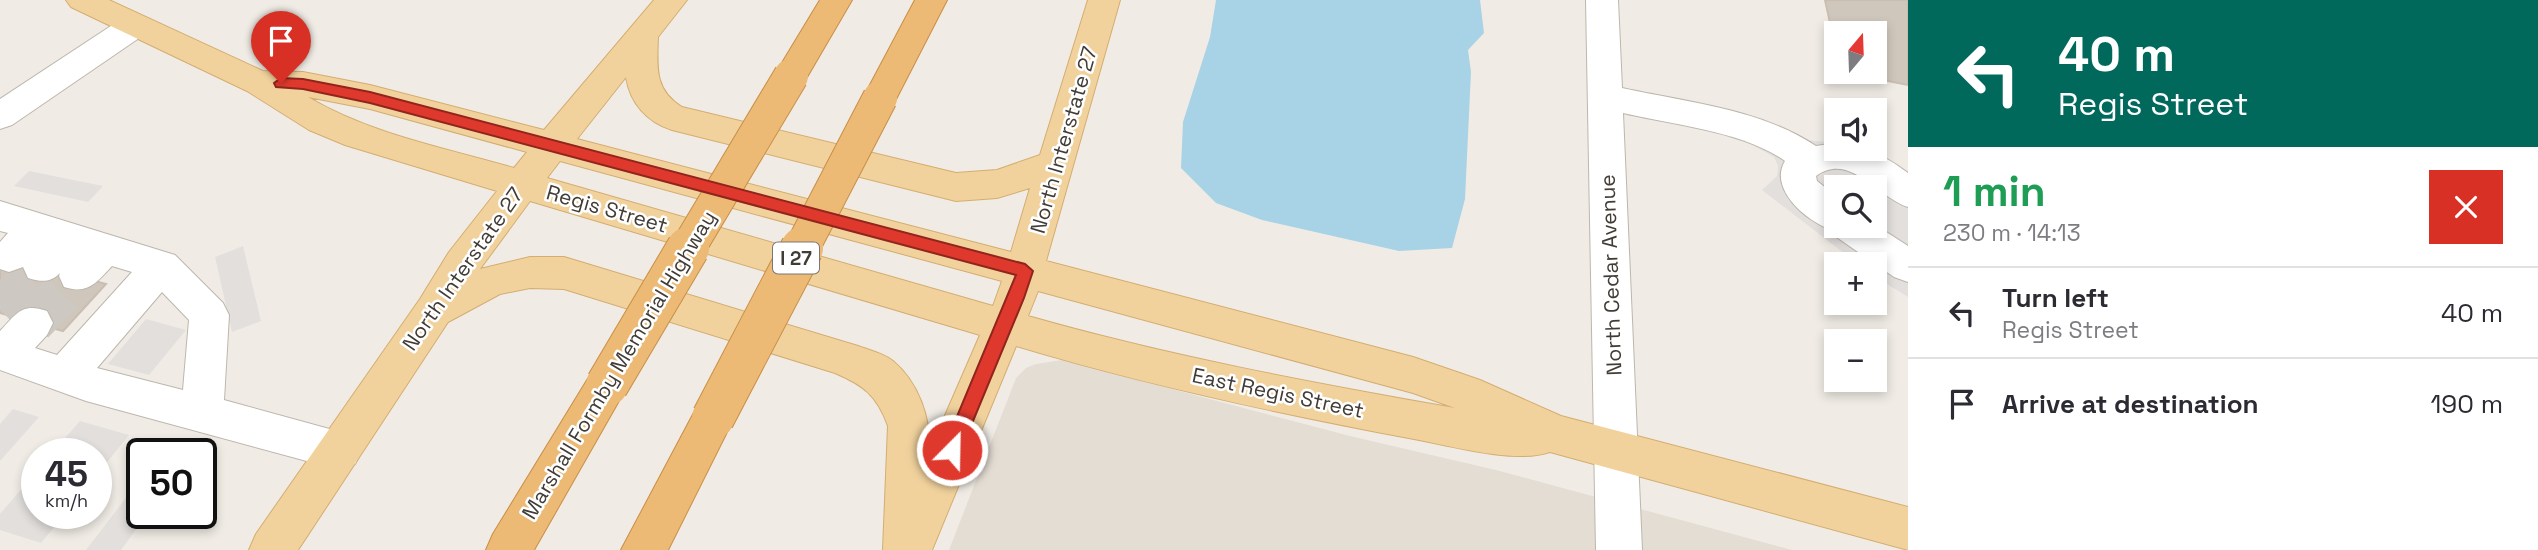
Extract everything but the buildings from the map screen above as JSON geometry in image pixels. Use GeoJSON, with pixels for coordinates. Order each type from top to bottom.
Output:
{"type":"FeatureCollection","features":[{"type":"Feature","properties":{"kind":"highway","name":"Marshall Formby Memorial Highway"},"geometry":{"type":"LineString","coordinates":[[509,550],[836,0]]}},
{"type":"Feature","properties":{"kind":"highway","name":"I 27"},"geometry":{"type":"LineString","coordinates":[[644,550],[931,0]]}},
{"type":"Feature","properties":{"kind":"main road","name":"Regis Street"},"geometry":{"type":"LineString","coordinates":[[82,0],[259,83],[321,121],[357,136],[1005,325]]}},
{"type":"Feature","properties":{"kind":"main road","name":"North Interstate 27"},"geometry":{"type":"LineString","coordinates":[[272,550],[434,311],[463,263],[552,145],[671,0]]}},
{"type":"Feature","properties":{"kind":"main road","name":"North Interstate 27"},"geometry":{"type":"LineString","coordinates":[[907,550],[1005,325],[1025,271],[1104,0]]}},
{"type":"Feature","properties":{"kind":"main road"},"geometry":{"type":"LineString","coordinates":[[642,35],[642,83],[650,101],[660,111],[672,117],[956,187],[985,188],[1011,183],[1058,163]]}},
{"type":"Feature","properties":{"kind":"main road","name":"Regis Street"},"geometry":{"type":"LineString","coordinates":[[259,83],[303,84],[370,97],[1025,271]]}},
{"type":"Feature","properties":{"kind":"main road","name":"East Regis Street"},"geometry":{"type":"LineString","coordinates":[[1025,271],[1413,375],[1486,402],[1555,434],[1908,529]]}},
{"type":"Feature","properties":{"kind":"main road"},"geometry":{"type":"LineString","coordinates":[[434,311],[450,300],[501,278],[525,273],[555,272],[845,358],[878,373],[901,403],[909,426],[907,550]]}},
{"type":"Feature","properties":{"kind":"main road","name":"East Regis Street"},"geometry":{"type":"LineString","coordinates":[[1005,325],[1108,356],[1348,408],[1497,435],[1555,434]]}},
{"type":"Feature","properties":{"kind":"street","name":"North Cedar Avenue"},"geometry":{"type":"LineString","coordinates":[[1602,0],[1619,550]]}},
{"type":"Feature","properties":{"kind":"street"},"geometry":{"type":"LineString","coordinates":[[0,116],[134,26]]}},
{"type":"Feature","properties":{"kind":"street"},"geometry":{"type":"LineString","coordinates":[[1605,97],[1744,128],[1782,141],[1811,161]]}},
{"type":"Feature","properties":{"kind":"street"},"geometry":{"type":"LineString","coordinates":[[1824,207],[1800,188],[1797,171],[1811,161],[1831,154],[1864,161],[1908,193]]}},
{"type":"Feature","properties":{"kind":"street"},"geometry":{"type":"LineString","coordinates":[[0,216],[161,267],[209,315],[202,414]]}},
{"type":"Feature","properties":{"kind":"street"},"geometry":{"type":"LineString","coordinates":[[25,262],[72,237]]}},
{"type":"Feature","properties":{"kind":"street"},"geometry":{"type":"LineString","coordinates":[[72,237],[78,276]]}},
{"type":"Feature","properties":{"kind":"street"},"geometry":{"type":"LineString","coordinates":[[1865,238],[1908,266]]}},
{"type":"Feature","properties":{"kind":"street"},"geometry":{"type":"LineString","coordinates":[[71,389],[161,267]]}},
{"type":"Feature","properties":{"kind":"street"},"geometry":{"type":"LineString","coordinates":[[33,323],[2,354],[71,389],[202,414],[340,450]]}},
{"type":"Feature","properties":{"kind":"shaded area"},"geometry":{"type":"Polygon","coordinates":[[[1759,135],[1824,142],[1824,161],[1875,161],[1908,182],[1908,297],[1887,284],[1887,252],[1842,252],[1824,238],[1887,238],[1887,175],[1824,175],[1824,238],[1762,190],[1777,176],[1778,166],[1774,157],[1754,146],[1759,135]]]}},
{"type":"Feature","properties":{"kind":"shaded area"},"geometry":{"type":"Polygon","coordinates":[[[29,171],[103,186],[88,202],[14,186],[29,171]]]}},
{"type":"Feature","properties":{"kind":"shaded area"},"geometry":{"type":"Polygon","coordinates":[[[243,246],[261,321],[232,332],[215,257],[243,246]]]}},
{"type":"Feature","properties":{"kind":"shaded area"},"geometry":{"type":"Polygon","coordinates":[[[146,319],[186,330],[149,375],[108,364],[146,319]]]}},
{"type":"Feature","properties":{"kind":"shaded area"},"geometry":{"type":"Polygon","coordinates":[[[1062,360],[1350,436],[1496,470],[1792,550],[949,550],[1016,378],[1026,368],[1036,364],[1062,360]]]}},
{"type":"Feature","properties":{"kind":"shaded area"},"geometry":{"type":"Polygon","coordinates":[[[13,409],[39,417],[0,461],[0,424],[13,409]]]}},
{"type":"Feature","properties":{"kind":"shaded area"},"geometry":{"type":"Polygon","coordinates":[[[80,421],[129,435],[112,456],[112,438],[65,438],[80,421]]]}},
{"type":"Feature","properties":{"kind":"shaded area"},"geometry":{"type":"Polygon","coordinates":[[[21,490],[21,529],[53,529],[41,543],[0,530],[0,514],[21,490]]]}},
{"type":"Feature","properties":{"kind":"shaded area"},"geometry":{"type":"Polygon","coordinates":[[[126,498],[126,529],[136,529],[121,550],[86,550],[102,529],[112,529],[112,516],[126,498]]]}},
{"type":"Feature","properties":{"kind":"water"},"geometry":{"type":"Polygon","coordinates":[[[1216,0],[1480,0],[1484,33],[1468,50],[1471,72],[1465,199],[1452,248],[1399,251],[1262,220],[1216,203],[1181,168],[1183,122],[1210,37],[1216,0]]]}},
{"type":"Feature","properties":{"kind":"tunnel"},"geometry":{"type":"LineString","coordinates":[[0,310],[42,267]]}},
{"type":"Feature","properties":{"kind":"tunnel"},"geometry":{"type":"LineString","coordinates":[[33,323],[78,276]]}},
{"type":"Feature","properties":{"kind":"route"},"geometry":{"type":"LineString","coordinates":[[281,83],[303,84],[370,97],[1025,271],[952,450]]}}]}
